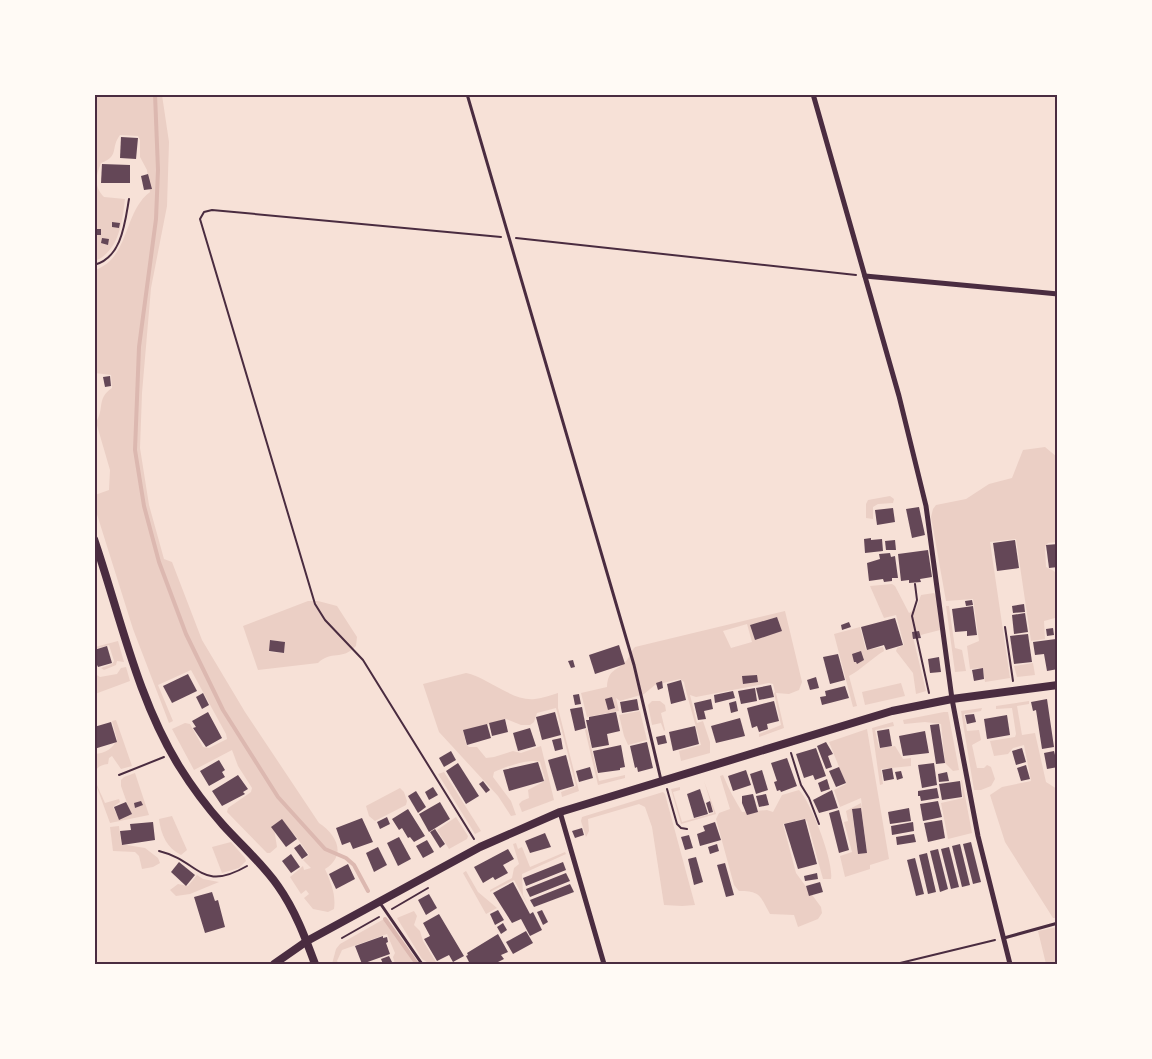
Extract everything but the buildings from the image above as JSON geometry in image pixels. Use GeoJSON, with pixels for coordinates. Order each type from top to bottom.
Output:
{"type":"FeatureCollection","features":[{"type":"Feature","properties":{"kind":"main road"},"geometry":{"type":"LineString","coordinates":[[94,539],[138,672],[154,716],[172,754],[200,798],[258,860],[290,904],[315,964]]}},
{"type":"Feature","properties":{"kind":"main road"},"geometry":{"type":"LineString","coordinates":[[274,964],[307,941],[480,847],[560,812],[787,741],[892,711],[952,699],[1058,685]]}},
{"type":"Feature","properties":{"kind":"street"},"geometry":{"type":"LineString","coordinates":[[813,94],[899,396],[926,506],[952,699],[978,836],[1010,964]]}},
{"type":"Feature","properties":{"kind":"street"},"geometry":{"type":"LineString","coordinates":[[865,276],[1058,294]]}},
{"type":"Feature","properties":{"kind":"street"},"geometry":{"type":"LineString","coordinates":[[560,812],[604,964]]}},
{"type":"Feature","properties":{"kind":"lane"},"geometry":{"type":"LineString","coordinates":[[467,94],[634,665],[663,781]]}},
{"type":"Feature","properties":{"kind":"lane"},"geometry":{"type":"LineString","coordinates":[[379,902],[422,964]]}},
{"type":"Feature","properties":{"kind":"lane"},"geometry":{"type":"LineString","coordinates":[[1004,938],[1058,923]]}},
{"type":"Feature","properties":{"kind":"path"},"geometry":{"type":"LineString","coordinates":[[94,265],[108,258],[117,246],[125,225],[129,199]]}},
{"type":"Feature","properties":{"kind":"path"},"geometry":{"type":"LineString","coordinates":[[480,847],[363,660],[325,620],[315,604],[200,219],[204,212],[212,210],[509,238],[865,276]]}},
{"type":"Feature","properties":{"kind":"path"},"geometry":{"type":"LineString","coordinates":[[915,584],[917,600],[912,616],[929,694]]}},
{"type":"Feature","properties":{"kind":"path"},"geometry":{"type":"LineString","coordinates":[[1005,627],[1015,691]]}},
{"type":"Feature","properties":{"kind":"path"},"geometry":{"type":"LineString","coordinates":[[787,741],[801,785],[809,798],[819,824]]}},
{"type":"Feature","properties":{"kind":"path"},"geometry":{"type":"LineString","coordinates":[[119,775],[172,754]]}},
{"type":"Feature","properties":{"kind":"path"},"geometry":{"type":"LineString","coordinates":[[663,781],[677,824],[687,829]]}},
{"type":"Feature","properties":{"kind":"path"},"geometry":{"type":"LineString","coordinates":[[159,851],[181,858],[202,875],[211,878],[239,871],[258,860]]}},
{"type":"Feature","properties":{"kind":"path"},"geometry":{"type":"LineString","coordinates":[[389,911],[436,883]]}},
{"type":"Feature","properties":{"kind":"path"},"geometry":{"type":"LineString","coordinates":[[342,938],[380,917]]}},
{"type":"Feature","properties":{"kind":"path"},"geometry":{"type":"LineString","coordinates":[[896,964],[1004,938]]}},
{"type":"Feature","properties":{"kind":"shaded area"},"geometry":{"type":"Polygon","coordinates":[[[95,95],[162,95],[169,142],[167,206],[151,288],[140,448],[149,505],[164,559],[172,562],[202,640],[245,712],[319,823],[335,839],[338,851],[336,858],[325,869],[334,898],[334,909],[328,912],[313,909],[304,898],[309,894],[306,890],[301,894],[290,877],[303,866],[304,870],[311,868],[303,860],[309,855],[295,835],[281,823],[274,828],[277,847],[267,853],[227,812],[228,808],[251,792],[252,788],[238,766],[232,750],[194,770],[172,729],[185,723],[190,724],[203,747],[209,748],[227,739],[226,734],[191,670],[158,685],[173,721],[169,723],[133,629],[95,508],[95,495],[109,490],[110,470],[96,422],[102,400],[112,388],[111,375],[95,373],[95,270],[115,256],[135,211],[150,192],[147,170],[140,157],[138,136],[120,135],[111,158],[101,163],[96,180],[104,197],[125,199],[122,217],[114,243],[103,256],[95,261],[95,95]]]}},
{"type":"Feature","properties":{"kind":"shaded area"},"geometry":{"type":"Polygon","coordinates":[[[1045,447],[1057,457],[1057,542],[1048,543],[1045,547],[1046,567],[1057,575],[1057,615],[1055,618],[1044,621],[1045,639],[1031,641],[1016,539],[990,542],[1010,678],[985,682],[983,668],[970,669],[967,646],[979,641],[973,599],[946,601],[931,517],[933,509],[936,505],[966,499],[989,484],[1012,478],[1023,450],[1045,447]]]}},
{"type":"Feature","properties":{"kind":"shaded area"},"geometry":{"type":"Polygon","coordinates":[[[890,496],[894,499],[893,503],[878,504],[873,507],[873,519],[866,518],[868,500],[890,496]]]}},
{"type":"Feature","properties":{"kind":"shaded area"},"geometry":{"type":"Polygon","coordinates":[[[892,584],[909,613],[916,609],[921,595],[934,593],[936,596],[940,630],[913,637],[926,691],[916,694],[913,673],[896,651],[904,645],[896,615],[884,618],[870,586],[892,584]]]}},
{"type":"Feature","properties":{"kind":"shaded area"},"geometry":{"type":"Polygon","coordinates":[[[308,601],[318,601],[337,606],[357,637],[356,646],[351,651],[327,657],[318,663],[258,670],[243,626],[308,601]],[[271,640],[269,652],[284,653],[285,642],[271,640]]]}},
{"type":"Feature","properties":{"kind":"shaded area"},"geometry":{"type":"Polygon","coordinates":[[[946,606],[949,606],[955,648],[962,650],[966,671],[955,672],[946,606]]]}},
{"type":"Feature","properties":{"kind":"shaded area"},"geometry":{"type":"Polygon","coordinates":[[[785,611],[802,682],[799,690],[789,694],[776,693],[784,728],[759,737],[759,734],[781,725],[773,684],[696,697],[690,695],[697,723],[703,721],[710,742],[710,753],[681,761],[679,751],[701,745],[684,682],[680,679],[655,685],[644,694],[620,701],[616,698],[619,711],[587,717],[581,693],[607,687],[611,673],[627,660],[635,647],[785,611]],[[777,617],[750,625],[755,639],[781,631],[777,617]],[[747,624],[723,631],[731,648],[752,642],[747,624]]]}},
{"type":"Feature","properties":{"kind":"shaded area"},"geometry":{"type":"Polygon","coordinates":[[[860,627],[866,650],[883,647],[884,651],[849,676],[857,706],[853,707],[834,634],[860,627]]]}},
{"type":"Feature","properties":{"kind":"shaded area"},"geometry":{"type":"Polygon","coordinates":[[[118,641],[124,662],[117,661],[116,665],[104,670],[101,668],[114,661],[109,645],[95,649],[95,647],[118,641]]]}},
{"type":"Feature","properties":{"kind":"shaded area"},"geometry":{"type":"Polygon","coordinates":[[[1033,663],[1035,675],[1017,677],[1014,666],[1033,663]]]}},
{"type":"Feature","properties":{"kind":"shaded area"},"geometry":{"type":"Polygon","coordinates":[[[126,667],[130,681],[95,694],[95,674],[100,677],[117,674],[121,668],[126,667]]]}},
{"type":"Feature","properties":{"kind":"shaded area"},"geometry":{"type":"Polygon","coordinates":[[[466,673],[527,699],[538,699],[558,693],[558,708],[579,791],[562,797],[561,792],[576,786],[556,708],[537,713],[534,722],[530,725],[521,725],[506,719],[467,730],[464,734],[466,744],[469,747],[477,747],[486,758],[513,751],[521,753],[541,746],[554,800],[522,812],[519,804],[529,798],[528,790],[545,779],[540,762],[524,762],[504,768],[494,772],[493,777],[511,801],[516,815],[511,816],[498,796],[439,732],[423,684],[466,673]]]}},
{"type":"Feature","properties":{"kind":"shaded area"},"geometry":{"type":"Polygon","coordinates":[[[901,683],[905,696],[865,705],[862,692],[901,683]]]}},
{"type":"Feature","properties":{"kind":"shaded area"},"geometry":{"type":"Polygon","coordinates":[[[652,701],[660,701],[665,705],[666,711],[661,713],[664,731],[661,723],[652,725],[648,705],[652,701]]]}},
{"type":"Feature","properties":{"kind":"shaded area"},"geometry":{"type":"Polygon","coordinates":[[[1029,701],[1029,704],[1017,706],[1022,735],[1035,733],[1046,782],[1057,789],[1057,918],[1053,918],[1005,842],[990,795],[1002,787],[1031,781],[1024,745],[1013,748],[1008,754],[994,756],[990,741],[1015,737],[1016,734],[1012,708],[996,709],[996,706],[1029,701]]]}},
{"type":"Feature","properties":{"kind":"shaded area"},"geometry":{"type":"Polygon","coordinates":[[[982,708],[981,711],[964,714],[967,731],[979,730],[981,740],[972,745],[977,768],[984,768],[987,765],[991,767],[995,779],[991,786],[974,790],[961,711],[982,708]]]}},
{"type":"Feature","properties":{"kind":"shaded area"},"geometry":{"type":"Polygon","coordinates":[[[640,711],[647,740],[628,745],[619,715],[640,711]]]}},
{"type":"Feature","properties":{"kind":"shaded area"},"geometry":{"type":"Polygon","coordinates":[[[948,712],[959,770],[953,771],[945,763],[941,724],[925,722],[904,724],[903,720],[948,712]]]}},
{"type":"Feature","properties":{"kind":"shaded area"},"geometry":{"type":"Polygon","coordinates":[[[116,720],[132,766],[121,769],[112,756],[108,764],[101,766],[95,773],[95,754],[108,750],[117,739],[112,721],[116,720]]]}},
{"type":"Feature","properties":{"kind":"shaded area"},"geometry":{"type":"Polygon","coordinates":[[[893,722],[894,726],[875,730],[879,748],[895,746],[903,759],[911,758],[911,766],[881,769],[883,784],[880,785],[872,728],[893,722]]]}},
{"type":"Feature","properties":{"kind":"shaded area"},"geometry":{"type":"Polygon","coordinates":[[[587,729],[599,781],[625,775],[625,778],[598,785],[585,730],[587,729]]]}},
{"type":"Feature","properties":{"kind":"shaded area"},"geometry":{"type":"Polygon","coordinates":[[[867,729],[889,859],[870,865],[870,869],[845,877],[840,856],[852,852],[844,822],[848,821],[846,811],[861,803],[863,814],[861,798],[840,807],[834,790],[846,784],[829,742],[867,729]],[[861,808],[852,809],[858,854],[867,853],[861,808]]]}},
{"type":"Feature","properties":{"kind":"shaded area"},"geometry":{"type":"Polygon","coordinates":[[[444,772],[481,831],[475,834],[438,774],[444,772]]]}},
{"type":"Feature","properties":{"kind":"shaded area"},"geometry":{"type":"Polygon","coordinates":[[[135,773],[149,815],[110,823],[95,779],[105,803],[119,799],[120,802],[113,807],[119,819],[131,814],[121,780],[135,773]]]}},
{"type":"Feature","properties":{"kind":"shaded area"},"geometry":{"type":"Polygon","coordinates":[[[723,775],[742,812],[767,810],[773,812],[782,795],[799,790],[804,797],[825,847],[831,879],[823,879],[807,821],[803,819],[783,824],[796,873],[821,907],[822,913],[818,919],[798,927],[794,915],[770,914],[759,896],[752,892],[739,891],[734,885],[716,819],[719,813],[730,809],[720,776],[723,775]]]}},
{"type":"Feature","properties":{"kind":"shaded area"},"geometry":{"type":"Polygon","coordinates":[[[961,780],[972,833],[948,839],[941,803],[963,798],[961,780]]]}},
{"type":"Feature","properties":{"kind":"shaded area"},"geometry":{"type":"Polygon","coordinates":[[[704,781],[716,814],[681,824],[671,789],[680,787],[680,790],[673,792],[682,822],[714,813],[704,781]]]}},
{"type":"Feature","properties":{"kind":"shaded area"},"geometry":{"type":"Polygon","coordinates":[[[400,788],[404,792],[406,805],[375,821],[369,816],[366,806],[400,788]]]}},
{"type":"Feature","properties":{"kind":"shaded area"},"geometry":{"type":"Polygon","coordinates":[[[663,792],[695,905],[664,905],[652,827],[645,807],[639,804],[588,819],[589,831],[586,837],[581,821],[582,817],[663,792]]]}},
{"type":"Feature","properties":{"kind":"shaded area"},"geometry":{"type":"Polygon","coordinates":[[[172,816],[187,850],[181,855],[168,845],[160,825],[159,819],[172,816]]]}},
{"type":"Feature","properties":{"kind":"shaded area"},"geometry":{"type":"Polygon","coordinates":[[[456,817],[468,836],[467,839],[449,849],[437,830],[456,817]]]}},
{"type":"Feature","properties":{"kind":"shaded area"},"geometry":{"type":"Polygon","coordinates":[[[119,826],[121,844],[145,848],[158,858],[160,863],[142,869],[139,856],[135,852],[113,851],[110,827],[119,826]]]}},
{"type":"Feature","properties":{"kind":"shaded area"},"geometry":{"type":"Polygon","coordinates":[[[231,842],[246,861],[239,868],[222,873],[212,847],[231,842]]]}},
{"type":"Feature","properties":{"kind":"shaded area"},"geometry":{"type":"Polygon","coordinates":[[[516,843],[518,849],[522,847],[530,867],[565,852],[566,854],[522,874],[523,895],[530,909],[514,880],[490,892],[512,878],[514,868],[519,864],[513,844],[516,843]]]}},
{"type":"Feature","properties":{"kind":"shaded area"},"geometry":{"type":"Polygon","coordinates":[[[466,871],[478,892],[497,908],[486,914],[463,873],[466,871]]]}},
{"type":"Feature","properties":{"kind":"shaded area"},"geometry":{"type":"Polygon","coordinates":[[[197,875],[203,879],[219,882],[190,894],[176,896],[170,890],[178,884],[188,886],[197,875]]]}},
{"type":"Feature","properties":{"kind":"shaded area"},"geometry":{"type":"Polygon","coordinates":[[[414,911],[417,916],[414,925],[420,931],[423,941],[436,962],[427,962],[422,959],[397,918],[414,911]]]}},
{"type":"Feature","properties":{"kind":"shaded area"},"geometry":{"type":"Polygon","coordinates":[[[384,919],[416,964],[395,964],[393,957],[395,953],[387,934],[342,950],[337,961],[339,964],[332,964],[336,949],[340,944],[384,919]]]}},
{"type":"Feature","properties":{"kind":"shaded area"},"geometry":{"type":"Polygon","coordinates":[[[1057,927],[1057,964],[1046,964],[1038,931],[1057,927]]]}},
{"type":"Feature","properties":{"kind":"waterway"},"geometry":{"type":"LineString","coordinates":[[155,94],[158,170],[156,219],[139,347],[135,450],[144,506],[159,562],[186,634],[223,710],[278,797],[325,849],[346,858],[354,865],[368,891]]}},
{"type":"Feature","properties":{"kind":"waterway"},"geometry":{"type":"LineString","coordinates":[[385,919],[417,964]]}}]}
